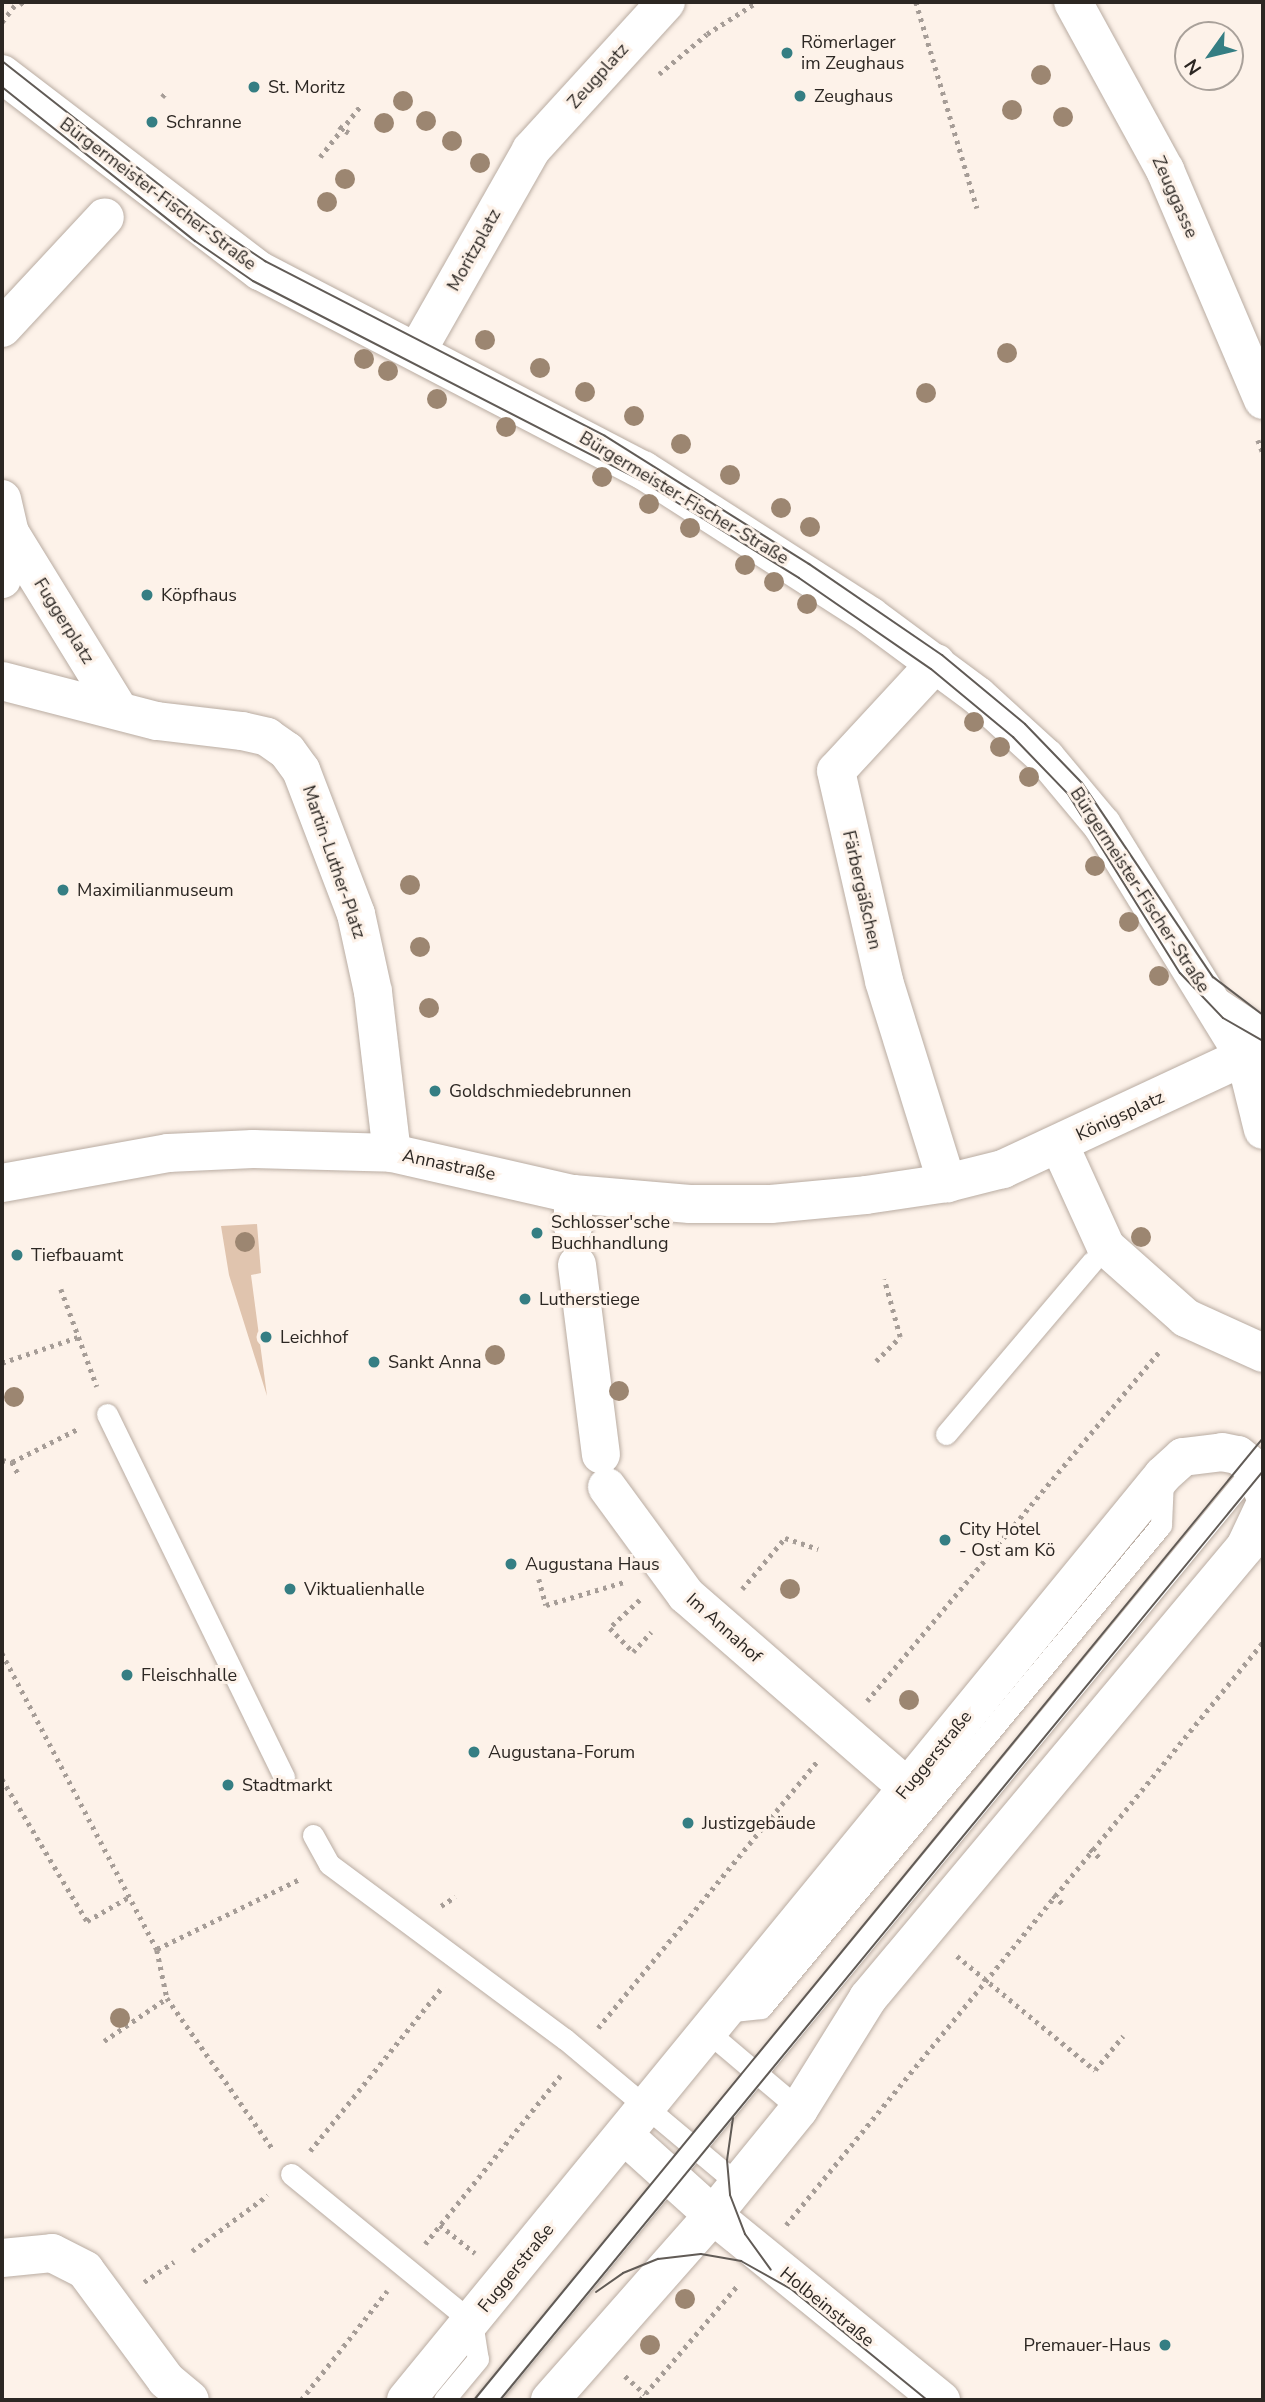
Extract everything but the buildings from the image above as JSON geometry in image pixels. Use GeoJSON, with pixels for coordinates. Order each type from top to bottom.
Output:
{"type":"FeatureCollection","features":[{"type":"Feature","properties":{"kind":"street","name":"Zeugplatz"},"geometry":{"type":"LineString","coordinates":[[531,150],[666,2]]}},
{"type":"Feature","properties":{"kind":"street","name":"Zeuggasse"},"geometry":{"type":"LineString","coordinates":[[1073,2],[1165,170],[1263,400]]}},
{"type":"Feature","properties":{"kind":"street","name":"Bürgermeister-Fischer-Straße"},"geometry":{"type":"LineString","coordinates":[[2,74],[250,265],[643,470],[804,571],[936,663],[1019,731],[1074,789],[1171,935],[1257,1044]]}},
{"type":"Feature","properties":{"kind":"street","name":"Moritzplatz"},"geometry":{"type":"LineString","coordinates":[[417,351],[531,150]]}},
{"type":"Feature","properties":{"kind":"street"},"geometry":{"type":"LineString","coordinates":[[2,328],[105,217]]}},
{"type":"Feature","properties":{"kind":"street","name":"Fuggerplatz"},"geometry":{"type":"LineString","coordinates":[[2,579],[6,516]]}},
{"type":"Feature","properties":{"kind":"street","name":"Fuggerplatz"},"geometry":{"type":"LineString","coordinates":[[6,516],[119,710]]}},
{"type":"Feature","properties":{"kind":"street","name":"Färbergäßchen"},"geometry":{"type":"LineString","coordinates":[[936,663],[836,771],[884,981],[942,1166]]}},
{"type":"Feature","properties":{"kind":"street"},"geometry":{"type":"LineString","coordinates":[[2,681],[119,710]]}},
{"type":"Feature","properties":{"kind":"street","name":"Martin-Luther-Platz"},"geometry":{"type":"LineString","coordinates":[[119,710],[157,721],[216,726],[267,737],[287,751],[301,770],[356,914],[373,992],[392,1153]]}},
{"type":"Feature","properties":{"kind":"street"},"geometry":{"type":"LineString","coordinates":[[1257,1044],[1263,1130]]}},
{"type":"Feature","properties":{"kind":"street","name":"Königsplatz"},"geometry":{"type":"LineString","coordinates":[[1257,1044],[1059,1144],[1099,1255],[1180,1326],[1263,1353]]}},
{"type":"Feature","properties":{"kind":"street","name":"Annastraße"},"geometry":{"type":"LineString","coordinates":[[24,1189],[168,1153],[253,1149],[392,1153],[573,1211],[690,1204],[771,1204],[869,1211],[942,1166],[1003,1168],[1059,1144]]}},
{"type":"Feature","properties":{"kind":"street","name":"Im Annahof"},"geometry":{"type":"LineString","coordinates":[[576,1265],[604,1471],[686,1595],[908,1788]]}},
{"type":"Feature","properties":{"kind":"street","name":"Fuggerstraße"},"geometry":{"type":"LineString","coordinates":[[406,2400],[1163,1475],[1183,1457],[1203,1451],[1238,1455],[1260,1472]]}},
{"type":"Feature","properties":{"kind":"street"},"geometry":{"type":"LineString","coordinates":[[550,2400],[713,2215],[799,2109],[868,1998],[1245,1547],[1263,1508]]}},
{"type":"Feature","properties":{"kind":"street"},"geometry":{"type":"LineString","coordinates":[[624,2135],[713,2215]]}},
{"type":"Feature","properties":{"kind":"street","name":"Holbeinstraße"},"geometry":{"type":"LineString","coordinates":[[713,2215],[941,2400]]}},
{"type":"Feature","properties":{"kind":"street"},"geometry":{"type":"LineString","coordinates":[[2,2258],[52,2253],[85,2270],[166,2380],[190,2400]]}},
{"type":"Feature","properties":{"kind":"lane"},"geometry":{"type":"LineString","coordinates":[[946,1434],[1099,1255]]}},
{"type":"Feature","properties":{"kind":"lane"},"geometry":{"type":"LineString","coordinates":[[107,1414],[284,1777]]}},
{"type":"Feature","properties":{"kind":"lane"},"geometry":{"type":"LineString","coordinates":[[487,2400],[754,2073],[1260,1472]]}},
{"type":"Feature","properties":{"kind":"lane"},"geometry":{"type":"LineString","coordinates":[[799,2109],[754,2073],[716,2022],[761,2008],[1161,1525],[1163,1475]]}},
{"type":"Feature","properties":{"kind":"lane"},"geometry":{"type":"LineString","coordinates":[[313,1835],[329,1864],[464,1961],[580,2051],[738,2184]]}},
{"type":"Feature","properties":{"kind":"lane"},"geometry":{"type":"LineString","coordinates":[[291,2174],[472,2322],[478,2359],[444,2400]]}},
{"type":"Feature","properties":{"kind":"path"},"geometry":{"type":"LineString","coordinates":[[916,2],[977,208]]}},
{"type":"Feature","properties":{"kind":"path"},"geometry":{"type":"LineString","coordinates":[[10,23],[3,20],[21,3]]}},
{"type":"Feature","properties":{"kind":"path"},"geometry":{"type":"LineString","coordinates":[[162,97],[167,91]]}},
{"type":"Feature","properties":{"kind":"path"},"geometry":{"type":"LineString","coordinates":[[320,157],[361,105]]}},
{"type":"Feature","properties":{"kind":"path"},"geometry":{"type":"LineString","coordinates":[[341,127],[349,133]]}},
{"type":"Feature","properties":{"kind":"path"},"geometry":{"type":"LineString","coordinates":[[876,1361],[900,1337],[884,1279]]}},
{"type":"Feature","properties":{"kind":"path"},"geometry":{"type":"LineString","coordinates":[[2,1460],[12,1461],[107,1414],[61,1289]]}},
{"type":"Feature","properties":{"kind":"path"},"geometry":{"type":"LineString","coordinates":[[301,2400],[580,2051],[842,1731],[1180,1326]]}},
{"type":"Feature","properties":{"kind":"path"},"geometry":{"type":"LineString","coordinates":[[2,1363],[78,1337]]}},
{"type":"Feature","properties":{"kind":"path"},"geometry":{"type":"LineString","coordinates":[[12,1461],[19,1475]]}},
{"type":"Feature","properties":{"kind":"path"},"geometry":{"type":"LineString","coordinates":[[715,1620],[785,1538],[817,1549]]}},
{"type":"Feature","properties":{"kind":"path"},"geometry":{"type":"LineString","coordinates":[[539,1580],[547,1605],[669,1570]]}},
{"type":"Feature","properties":{"kind":"path"},"geometry":{"type":"LineString","coordinates":[[651,1632],[634,1652],[610,1628],[669,1570]]}},
{"type":"Feature","properties":{"kind":"path"},"geometry":{"type":"LineString","coordinates":[[789,2222],[1090,1849],[1263,1642]]}},
{"type":"Feature","properties":{"kind":"path"},"geometry":{"type":"LineString","coordinates":[[2,1653],[157,1950],[167,1998],[291,2174]]}},
{"type":"Feature","properties":{"kind":"path"},"geometry":{"type":"LineString","coordinates":[[2,1779],[87,1921],[129,1897]]}},
{"type":"Feature","properties":{"kind":"path"},"geometry":{"type":"LineString","coordinates":[[1090,1849],[1101,1859]]}},
{"type":"Feature","properties":{"kind":"path"},"geometry":{"type":"LineString","coordinates":[[157,1950],[329,1864]]}},
{"type":"Feature","properties":{"kind":"path"},"geometry":{"type":"LineString","coordinates":[[1053,1895],[1064,1905]]}},
{"type":"Feature","properties":{"kind":"path"},"geometry":{"type":"LineString","coordinates":[[925,1929],[1095,2070],[1123,2036]]}},
{"type":"Feature","properties":{"kind":"path"},"geometry":{"type":"LineString","coordinates":[[192,2251],[246,2215],[291,2174],[464,1961]]}},
{"type":"Feature","properties":{"kind":"path"},"geometry":{"type":"LineString","coordinates":[[104,2041],[167,1998]]}},
{"type":"Feature","properties":{"kind":"path"},"geometry":{"type":"LineString","coordinates":[[640,2400],[732,2293]]}},
{"type":"Feature","properties":{"kind":"path"},"geometry":{"type":"LineString","coordinates":[[305,2395],[312,2400]]}},
{"type":"Feature","properties":{"kind":"shaded area"},"geometry":{"type":"Polygon","coordinates":[[[257,1224],[261,1273],[251,1275],[267,1396],[229,1275],[221,1226],[257,1224]]]}},
{"type":"Feature","properties":{"kind":"tram line"},"geometry":{"type":"LineString","coordinates":[[2,61],[208,223],[265,261],[605,436],[809,564],[942,655],[1025,724],[1082,783],[1213,977],[1263,1015]]}},
{"type":"Feature","properties":{"kind":"tram line"},"geometry":{"type":"LineString","coordinates":[[2,87],[195,241],[253,281],[639,479],[799,578],[931,669],[1013,737],[1068,794],[1180,973],[1223,1018],[1263,1041]]}},
{"type":"Feature","properties":{"kind":"tram line"},"geometry":{"type":"LineString","coordinates":[[474,2400],[1263,1438]]}},
{"type":"Feature","properties":{"kind":"tram line"},"geometry":{"type":"LineString","coordinates":[[500,2400],[1263,1471]]}},
{"type":"Feature","properties":{"kind":"tram line"},"geometry":{"type":"LineString","coordinates":[[733,2118],[727,2160],[730,2195],[745,2234],[771,2270]]}},
{"type":"Feature","properties":{"kind":"tram line"},"geometry":{"type":"LineString","coordinates":[[596,2292],[623,2273],[658,2259],[701,2254],[741,2261],[791,2289],[927,2400]]}},
{"type":"Feature","properties":{"kind":"place","name":"Römerlager im Zeughaus"},"geometry":{"type":"Point","coordinates":[787,53]}},
{"type":"Feature","properties":{"kind":"place","name":"St. Moritz"},"geometry":{"type":"Point","coordinates":[254,87]}},
{"type":"Feature","properties":{"kind":"place","name":"Zeughaus"},"geometry":{"type":"Point","coordinates":[800,96]}},
{"type":"Feature","properties":{"kind":"place","name":"Schranne"},"geometry":{"type":"Point","coordinates":[152,122]}},
{"type":"Feature","properties":{"kind":"place","name":"Köpfhaus"},"geometry":{"type":"Point","coordinates":[147,595]}},
{"type":"Feature","properties":{"kind":"place","name":"Maximilianmuseum"},"geometry":{"type":"Point","coordinates":[63,890]}},
{"type":"Feature","properties":{"kind":"place","name":"Goldschmiedebrunnen"},"geometry":{"type":"Point","coordinates":[435,1091]}},
{"type":"Feature","properties":{"kind":"place","name":"Schlosser'sche Buchhandlung"},"geometry":{"type":"Point","coordinates":[537,1233]}},
{"type":"Feature","properties":{"kind":"place","name":"Tiefbauamt"},"geometry":{"type":"Point","coordinates":[17,1255]}},
{"type":"Feature","properties":{"kind":"place","name":"Lutherstiege"},"geometry":{"type":"Point","coordinates":[525,1299]}},
{"type":"Feature","properties":{"kind":"place","name":"Leichhof"},"geometry":{"type":"Point","coordinates":[266,1337]}},
{"type":"Feature","properties":{"kind":"place","name":"Sankt Anna"},"geometry":{"type":"Point","coordinates":[374,1362]}},
{"type":"Feature","properties":{"kind":"place","name":"City Hotel - Ost am Kö"},"geometry":{"type":"Point","coordinates":[945,1540]}},
{"type":"Feature","properties":{"kind":"place","name":"Augustana Haus"},"geometry":{"type":"Point","coordinates":[511,1564]}},
{"type":"Feature","properties":{"kind":"place","name":"Viktualienhalle"},"geometry":{"type":"Point","coordinates":[290,1589]}},
{"type":"Feature","properties":{"kind":"place","name":"Fleischhalle"},"geometry":{"type":"Point","coordinates":[127,1675]}},
{"type":"Feature","properties":{"kind":"place","name":"Augustana-Forum"},"geometry":{"type":"Point","coordinates":[474,1752]}},
{"type":"Feature","properties":{"kind":"place","name":"Stadtmarkt"},"geometry":{"type":"Point","coordinates":[228,1785]}},
{"type":"Feature","properties":{"kind":"place","name":"Justizgebäude"},"geometry":{"type":"Point","coordinates":[688,1823]}},
{"type":"Feature","properties":{"kind":"place","name":"Premauer-Haus"},"geometry":{"type":"Point","coordinates":[1165,2345]}}]}
